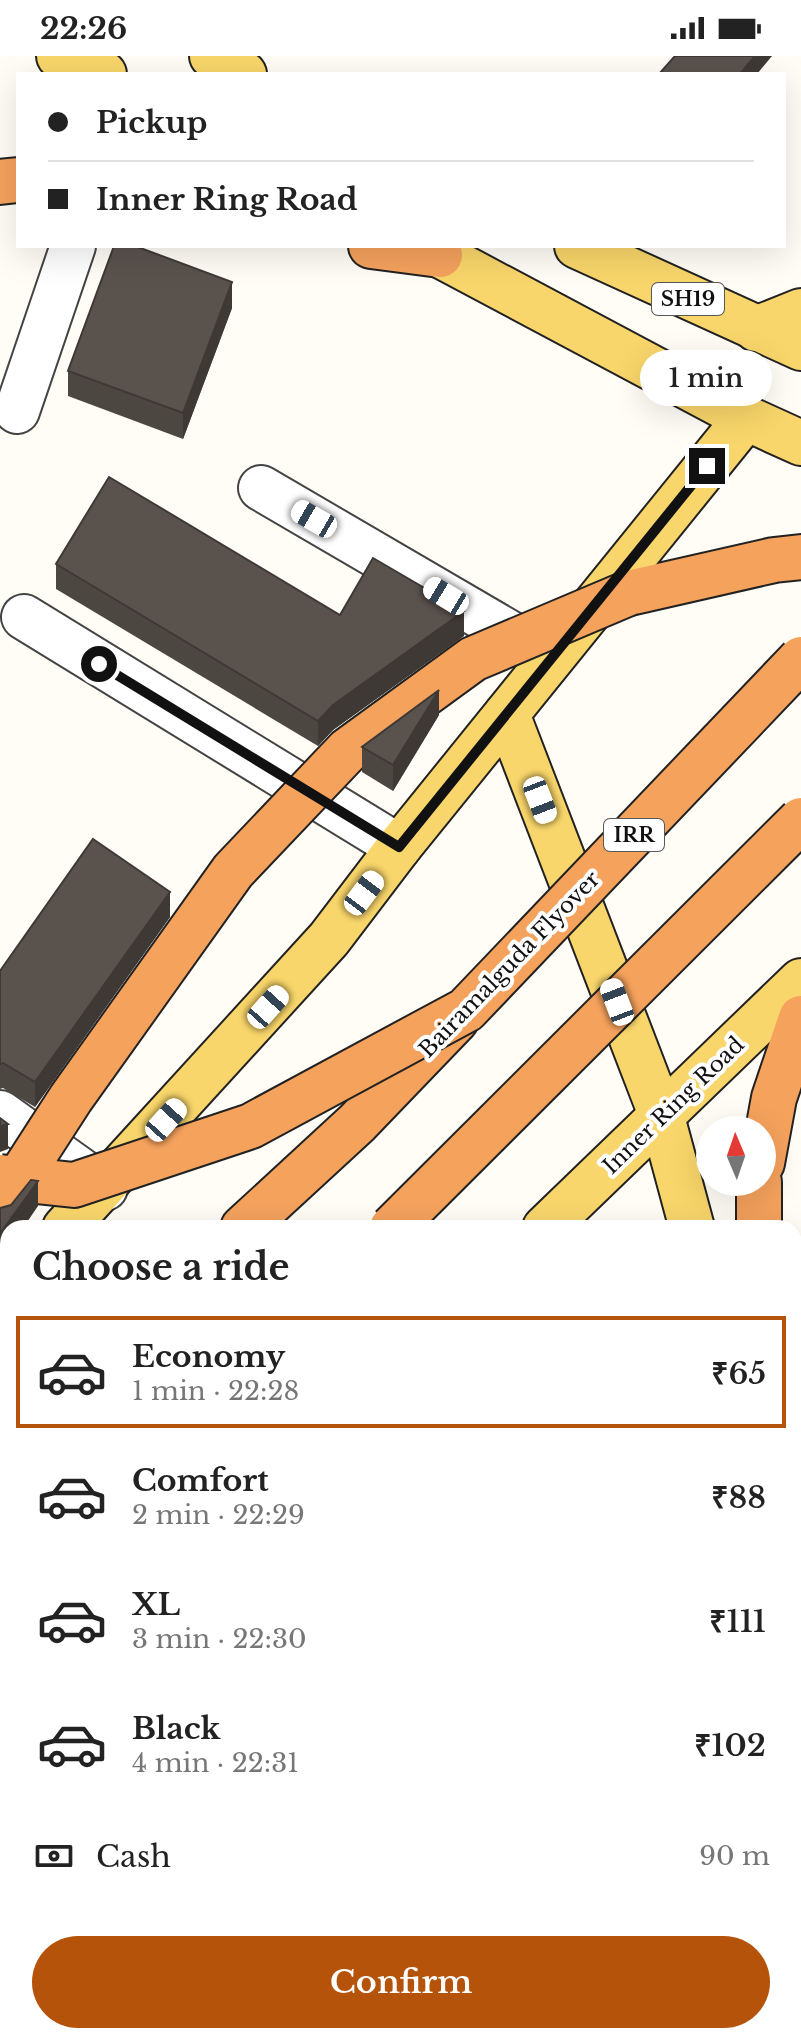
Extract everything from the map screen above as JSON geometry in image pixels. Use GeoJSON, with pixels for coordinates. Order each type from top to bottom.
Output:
{"type":"FeatureCollection","features":[{"type":"Feature","properties":{"kind":"highway"},"geometry":{"type":"LineString","coordinates":[[402,248],[432,250]]}},
{"type":"Feature","properties":{"kind":"highway"},"geometry":{"type":"LineString","coordinates":[[0,1208],[71,1098],[233,871],[348,750],[473,659],[629,593],[774,560],[801,557]]}},
{"type":"Feature","properties":{"kind":"highway","name":"Bairamalguda Flyover"},"geometry":{"type":"LineString","coordinates":[[252,1220],[357,1123],[801,659]]}},
{"type":"Feature","properties":{"kind":"highway"},"geometry":{"type":"LineString","coordinates":[[400,1220],[801,820]]}},
{"type":"Feature","properties":{"kind":"highway"},"geometry":{"type":"LineString","coordinates":[[0,1177],[74,1185],[251,1126],[466,1010]]}},
{"type":"Feature","properties":{"kind":"highway"},"geometry":{"type":"LineString","coordinates":[[771,1116],[801,1018]]}},
{"type":"Feature","properties":{"kind":"highway"},"geometry":{"type":"LineString","coordinates":[[759,1196],[759,1220]]}},
{"type":"Feature","properties":{"kind":"main road"},"geometry":{"type":"LineString","coordinates":[[59,56],[99,72]]}},
{"type":"Feature","properties":{"kind":"main road","name":"SH19"},"geometry":{"type":"LineString","coordinates":[[581,248],[801,348]]}},
{"type":"Feature","properties":{"kind":"main road"},"geometry":{"type":"LineString","coordinates":[[432,250],[746,418],[801,443]]}},
{"type":"Feature","properties":{"kind":"main road"},"geometry":{"type":"LineString","coordinates":[[756,329],[801,311]]}},
{"type":"Feature","properties":{"kind":"main road"},"geometry":{"type":"LineString","coordinates":[[73,1220],[329,939],[399,847],[746,418]]}},
{"type":"Feature","properties":{"kind":"main road"},"geometry":{"type":"LineString","coordinates":[[507,714],[662,1117],[690,1220]]}},
{"type":"Feature","properties":{"kind":"main road","name":"Inner Ring Road"},"geometry":{"type":"LineString","coordinates":[[553,1220],[801,981]]}},
{"type":"Feature","properties":{"kind":"street"},"geometry":{"type":"LineString","coordinates":[[17,411],[72,248]]}},
{"type":"Feature","properties":{"kind":"street"},"geometry":{"type":"LineString","coordinates":[[261,488],[552,658]]}},
{"type":"Feature","properties":{"kind":"street"},"geometry":{"type":"LineString","coordinates":[[24,617],[399,847]]}},
{"type":"Feature","properties":{"kind":"street"},"geometry":{"type":"LineString","coordinates":[[0,1113],[105,1188]]}},
{"type":"Feature","properties":{"kind":"building"},"geometry":{"type":"Polygon","coordinates":[[[675,56],[755,56],[742,72],[661,72],[675,56]]]}},
{"type":"Feature","properties":{"kind":"building"},"geometry":{"type":"Polygon","coordinates":[[[113,248],[140,248],[232,282],[183,413],[68,371],[113,248]]]}},
{"type":"Feature","properties":{"kind":"building"},"geometry":{"type":"Polygon","coordinates":[[[109,477],[340,615],[373,558],[464,611],[333,705],[318,721],[56,564],[109,477]]]}},
{"type":"Feature","properties":{"kind":"building"},"geometry":{"type":"Polygon","coordinates":[[[439,690],[393,765],[362,747],[439,690]]]}},
{"type":"Feature","properties":{"kind":"building"},"geometry":{"type":"Polygon","coordinates":[[[93,839],[170,892],[35,1082],[0,1064],[0,971],[93,839]]]}},
{"type":"Feature","properties":{"kind":"building"},"geometry":{"type":"Polygon","coordinates":[[[31,1180],[38,1181],[10,1220],[0,1220],[0,1208],[11,1205],[31,1180]]]}},
{"type":"Feature","properties":{"kind":"route"},"geometry":{"type":"LineString","coordinates":[[99,664],[399,847],[707,466]]}}]}
